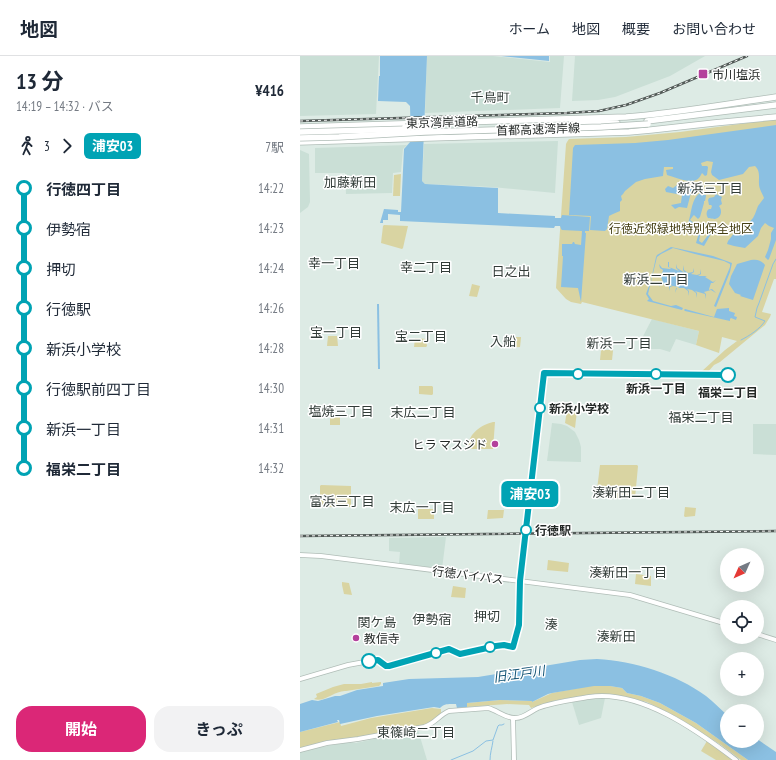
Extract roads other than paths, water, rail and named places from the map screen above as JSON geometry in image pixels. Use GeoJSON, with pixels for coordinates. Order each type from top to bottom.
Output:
{"type":"FeatureCollection","features":[{"type":"Feature","properties":{"kind":"highway","name":"東京湾岸道路"},"geometry":{"type":"LineString","coordinates":[[300,125],[438,122],[464,120],[491,121],[495,123],[606,118],[701,109],[776,97]]}},
{"type":"Feature","properties":{"kind":"highway","name":"東京湾岸道路"},"geometry":{"type":"LineString","coordinates":[[300,125],[362,125],[645,113],[744,100],[751,101]]}},
{"type":"Feature","properties":{"kind":"highway","name":"首都高速湾岸線"},"geometry":{"type":"LineString","coordinates":[[300,138],[425,132],[572,128],[648,123],[776,105]]}},
{"type":"Feature","properties":{"kind":"highway","name":"首都高速湾岸線"},"geometry":{"type":"LineString","coordinates":[[300,132],[617,123],[669,123],[776,108]]}},
{"type":"Feature","properties":{"kind":"highway","name":"東京湾岸道路"},"geometry":{"type":"LineString","coordinates":[[300,143],[607,133],[776,117]]}},
{"type":"Feature","properties":{"kind":"highway","name":"東京湾岸道路"},"geometry":{"type":"LineString","coordinates":[[300,143],[361,143],[463,138],[638,134],[672,131],[751,120]]}},
{"type":"Feature","properties":{"kind":"highway"},"geometry":{"type":"LineString","coordinates":[[338,131],[350,127],[394,123],[424,121],[438,122]]}},
{"type":"Feature","properties":{"kind":"highway"},"geometry":{"type":"LineString","coordinates":[[515,121],[617,123]]}},
{"type":"Feature","properties":{"kind":"highway"},"geometry":{"type":"LineString","coordinates":[[394,123],[403,126],[404,133],[403,135],[370,137],[359,136],[356,133],[356,129],[362,125],[420,127],[428,128]]}},
{"type":"Feature","properties":{"kind":"highway"},"geometry":{"type":"LineString","coordinates":[[471,137],[572,128]]}},
{"type":"Feature","properties":{"kind":"highway"},"geometry":{"type":"LineString","coordinates":[[390,141],[429,138]]}},
{"type":"Feature","properties":{"kind":"main road","name":"行徳バイパス"},"geometry":{"type":"LineString","coordinates":[[300,555],[321,556],[630,595],[720,622]]}},
{"type":"Feature","properties":{"kind":"main road"},"geometry":{"type":"LineString","coordinates":[[300,679],[371,660],[378,660],[386,666],[389,666],[449,649],[460,654],[496,646],[504,645],[513,647],[519,625],[520,581]]}},
{"type":"Feature","properties":{"kind":"main road"},"geometry":{"type":"LineString","coordinates":[[764,636],[776,640]]}},
{"type":"Feature","properties":{"kind":"main road"},"geometry":{"type":"LineString","coordinates":[[300,750],[327,743],[424,727],[433,723],[446,712],[488,708],[513,718],[520,718],[537,708],[552,704],[594,696],[606,696],[644,704],[662,712],[700,734],[736,760]]}},
{"type":"Feature","properties":{"kind":"main road"},"geometry":{"type":"LineString","coordinates":[[513,718],[514,760]]}},
{"type":"Feature","properties":{"kind":"water"},"geometry":{"type":"Polygon","coordinates":[[[380,56],[427,56],[422,181],[425,184],[498,188],[498,213],[555,216],[555,218],[561,218],[562,215],[590,217],[589,231],[585,231],[581,302],[578,288],[561,287],[563,256],[562,244],[572,244],[574,242],[575,244],[581,245],[582,231],[562,230],[560,226],[555,226],[554,228],[400,221],[400,215],[388,214],[388,220],[383,220],[383,223],[380,223],[384,209],[398,210],[398,212],[401,212],[404,149],[411,141],[410,106],[406,102],[378,101],[380,56]]]}},
{"type":"Feature","properties":{"kind":"water"},"geometry":{"type":"Polygon","coordinates":[[[501,56],[549,56],[549,61],[501,56]]]}},
{"type":"Feature","properties":{"kind":"water"},"geometry":{"type":"Polygon","coordinates":[[[776,125],[776,240],[768,260],[765,257],[771,239],[771,233],[774,228],[765,223],[758,236],[745,248],[727,244],[735,232],[739,229],[743,229],[753,218],[758,206],[764,198],[759,186],[759,174],[755,166],[749,167],[743,174],[719,180],[712,175],[711,172],[713,162],[707,161],[701,163],[702,166],[708,167],[707,175],[705,176],[702,173],[698,179],[693,181],[667,175],[666,170],[673,169],[673,167],[664,167],[663,176],[636,182],[625,191],[621,196],[622,200],[620,202],[620,211],[609,216],[607,229],[605,231],[590,230],[591,216],[569,215],[573,148],[575,145],[635,143],[668,140],[776,125]]]}},
{"type":"Feature","properties":{"kind":"water"},"geometry":{"type":"Polygon","coordinates":[[[677,185],[681,189],[682,193],[684,186],[692,189],[687,208],[679,207],[675,209],[671,205],[681,203],[682,195],[666,192],[665,189],[668,186],[673,188],[677,185]]]}},
{"type":"Feature","properties":{"kind":"water"},"geometry":{"type":"Polygon","coordinates":[[[700,193],[706,196],[700,217],[698,219],[694,215],[690,220],[695,224],[693,227],[688,228],[687,226],[694,200],[700,193]]]}},
{"type":"Feature","properties":{"kind":"water"},"geometry":{"type":"Polygon","coordinates":[[[716,194],[722,197],[722,204],[719,206],[721,214],[715,219],[708,218],[707,212],[712,206],[709,205],[708,200],[716,194]]]}},
{"type":"Feature","properties":{"kind":"water"},"geometry":{"type":"Polygon","coordinates":[[[702,222],[715,227],[704,246],[696,243],[702,222]],[[703,223],[699,241],[702,243],[712,230],[711,228],[705,226],[703,223]]]}},
{"type":"Feature","properties":{"kind":"water"},"geometry":{"type":"Polygon","coordinates":[[[671,247],[713,256],[732,263],[716,307],[714,306],[730,264],[724,261],[673,248],[657,257],[648,294],[653,301],[671,306],[676,305],[683,308],[682,310],[647,301],[649,299],[646,294],[656,257],[671,247]]]}},
{"type":"Feature","properties":{"kind":"water"},"geometry":{"type":"Polygon","coordinates":[[[751,260],[759,260],[765,265],[753,300],[735,293],[729,284],[737,264],[751,260]]]}},
{"type":"Feature","properties":{"kind":"water"},"geometry":{"type":"Polygon","coordinates":[[[668,262],[669,267],[679,271],[676,268],[677,264],[677,268],[685,273],[683,270],[684,265],[684,270],[688,273],[693,272],[694,268],[694,272],[691,274],[700,274],[701,269],[701,274],[698,276],[707,276],[705,277],[713,282],[716,280],[713,283],[711,283],[709,290],[712,289],[716,293],[711,290],[704,292],[706,294],[705,299],[705,294],[695,291],[697,293],[696,298],[696,293],[692,290],[687,289],[689,291],[688,296],[688,291],[684,288],[673,286],[670,287],[669,291],[669,286],[672,285],[661,283],[659,287],[660,282],[663,282],[661,277],[663,270],[660,268],[659,264],[662,268],[670,269],[671,268],[668,267],[668,262]]]}},
{"type":"Feature","properties":{"kind":"water"},"geometry":{"type":"Polygon","coordinates":[[[377,304],[379,304],[380,369],[378,369],[377,304]]]}},
{"type":"Feature","properties":{"kind":"water"},"geometry":{"type":"Polygon","coordinates":[[[729,308],[729,311],[735,313],[734,316],[737,317],[736,320],[731,318],[730,321],[684,310],[685,309],[714,317],[717,309],[729,308]]]}},
{"type":"Feature","properties":{"kind":"water","name":"旧江戸川"},"geometry":{"type":"Polygon","coordinates":[[[580,660],[611,660],[654,670],[682,681],[709,698],[720,708],[720,740],[696,723],[660,703],[627,693],[622,688],[610,686],[594,686],[552,693],[532,702],[500,700],[467,703],[467,707],[457,708],[456,704],[447,704],[440,708],[434,707],[377,716],[340,724],[339,720],[337,720],[338,722],[300,732],[300,704],[312,700],[318,701],[357,690],[383,686],[383,683],[409,679],[478,677],[580,660]]]}},
{"type":"Feature","properties":{"kind":"water"},"geometry":{"type":"Polygon","coordinates":[[[764,744],[776,752],[776,760],[748,760],[731,748],[764,748],[764,744]]]}},
{"type":"Feature","properties":{"kind":"waterway"},"geometry":{"type":"LineString","coordinates":[[741,340],[751,334],[765,321],[755,317],[776,259]]}},
{"type":"Feature","properties":{"kind":"waterway"},"geometry":{"type":"LineString","coordinates":[[451,760],[473,751],[486,741],[493,740],[498,726],[504,724]]}},
{"type":"Feature","properties":{"kind":"waterway"},"geometry":{"type":"LineString","coordinates":[[490,760],[493,741]]}},
{"type":"Feature","properties":{"kind":"railway"},"geometry":{"type":"LineString","coordinates":[[300,121],[599,111],[626,105],[660,93],[747,56]]}},
{"type":"Feature","properties":{"kind":"railway"},"geometry":{"type":"LineString","coordinates":[[300,536],[776,531]]}},
{"type":"Feature","properties":{"kind":"place","name":"市川塩浜"},"geometry":{"type":"Point","coordinates":[703,74]}},
{"type":"Feature","properties":{"kind":"place","name":"新浜一丁目"},"geometry":{"type":"Point","coordinates":[656,374]}},
{"type":"Feature","properties":{"kind":"place","name":"福栄二丁目"},"geometry":{"type":"Point","coordinates":[728,375]}},
{"type":"Feature","properties":{"kind":"place","name":"新浜小学校"},"geometry":{"type":"Point","coordinates":[540,408]}},
{"type":"Feature","properties":{"kind":"place","name":"ヒラ マスジド"},"geometry":{"type":"Point","coordinates":[495,444]}},
{"type":"Feature","properties":{"kind":"place","name":"行徳駅"},"geometry":{"type":"Point","coordinates":[526,530]}},
{"type":"Feature","properties":{"kind":"place","name":"教信寺"},"geometry":{"type":"Point","coordinates":[356,638]}},
{"type":"Feature","properties":{"kind":"district","name":"千鳥町"},"geometry":{"type":"Point","coordinates":[490,97]}},
{"type":"Feature","properties":{"kind":"district","name":"加藤新田"},"geometry":{"type":"Point","coordinates":[350,182]}},
{"type":"Feature","properties":{"kind":"district","name":"新浜三丁目"},"geometry":{"type":"Point","coordinates":[710,188]}},
{"type":"Feature","properties":{"kind":"district","name":"幸一丁目"},"geometry":{"type":"Point","coordinates":[334,263]}},
{"type":"Feature","properties":{"kind":"district","name":"幸二丁目"},"geometry":{"type":"Point","coordinates":[426,267]}},
{"type":"Feature","properties":{"kind":"district","name":"日之出"},"geometry":{"type":"Point","coordinates":[511,271]}},
{"type":"Feature","properties":{"kind":"district","name":"新浜二丁目"},"geometry":{"type":"Point","coordinates":[656,279]}},
{"type":"Feature","properties":{"kind":"district","name":"宝一丁目"},"geometry":{"type":"Point","coordinates":[336,332]}},
{"type":"Feature","properties":{"kind":"district","name":"宝二丁目"},"geometry":{"type":"Point","coordinates":[421,336]}},
{"type":"Feature","properties":{"kind":"district","name":"入船"},"geometry":{"type":"Point","coordinates":[503,341]}},
{"type":"Feature","properties":{"kind":"district","name":"新浜一丁目"},"geometry":{"type":"Point","coordinates":[619,343]}},
{"type":"Feature","properties":{"kind":"district","name":"塩焼三丁目"},"geometry":{"type":"Point","coordinates":[341,411]}},
{"type":"Feature","properties":{"kind":"district","name":"末広二丁目"},"geometry":{"type":"Point","coordinates":[423,412]}},
{"type":"Feature","properties":{"kind":"district","name":"福栄二丁目"},"geometry":{"type":"Point","coordinates":[701,417]}},
{"type":"Feature","properties":{"kind":"district","name":"湊新田二丁目"},"geometry":{"type":"Point","coordinates":[631,492]}},
{"type":"Feature","properties":{"kind":"district","name":"富浜三丁目"},"geometry":{"type":"Point","coordinates":[342,501]}},
{"type":"Feature","properties":{"kind":"district","name":"末広一丁目"},"geometry":{"type":"Point","coordinates":[422,507]}},
{"type":"Feature","properties":{"kind":"district","name":"湊新田一丁目"},"geometry":{"type":"Point","coordinates":[628,572]}},
{"type":"Feature","properties":{"kind":"district","name":"押切"},"geometry":{"type":"Point","coordinates":[487,616]}},
{"type":"Feature","properties":{"kind":"district","name":"伊勢宿"},"geometry":{"type":"Point","coordinates":[432,619]}},
{"type":"Feature","properties":{"kind":"district","name":"関ケ島"},"geometry":{"type":"Point","coordinates":[377,622]}},
{"type":"Feature","properties":{"kind":"district","name":"湊"},"geometry":{"type":"Point","coordinates":[551,624]}},
{"type":"Feature","properties":{"kind":"district","name":"湊新田"},"geometry":{"type":"Point","coordinates":[616,636]}},
{"type":"Feature","properties":{"kind":"district","name":"東篠崎二丁目"},"geometry":{"type":"Point","coordinates":[416,732]}},
{"type":"Feature","properties":{"kind":"park label","name":"行徳近郊緑地特別保全地区"},"geometry":{"type":"Point","coordinates":[681,228]}}]}
